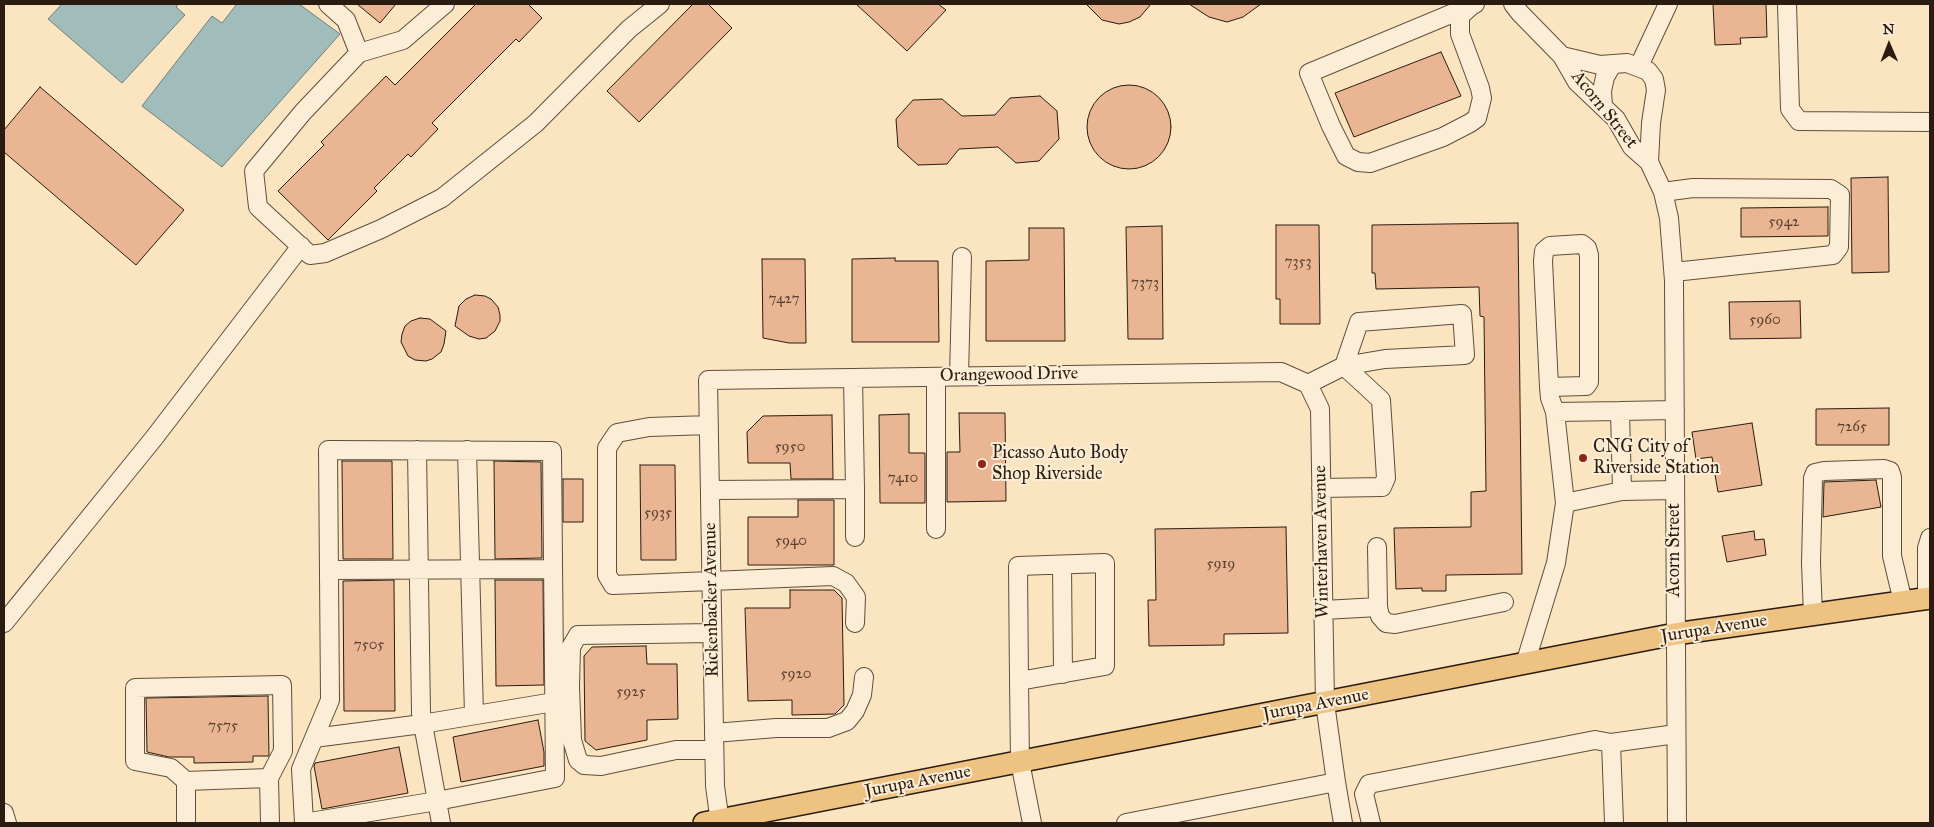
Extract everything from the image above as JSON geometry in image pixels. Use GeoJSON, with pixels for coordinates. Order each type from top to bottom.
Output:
{"type":"FeatureCollection","features":[{"type":"Feature","properties":{"kind":"main road","name":"Jurupa Avenue"},"geometry":{"type":"LineString","coordinates":[[714,822],[1675,634],[1929,598]]}},
{"type":"Feature","properties":{"kind":"street"},"geometry":{"type":"LineString","coordinates":[[328,4],[346,20],[359,53]]}},
{"type":"Feature","properties":{"kind":"street"},"geometry":{"type":"LineString","coordinates":[[445,4],[404,40],[359,53],[303,112],[254,171],[258,207],[310,255],[325,253],[381,229],[442,198],[536,123],[629,29],[660,4]]}},
{"type":"Feature","properties":{"kind":"street","name":"Acorn Street"},"geometry":{"type":"LineString","coordinates":[[1513,4],[1562,56],[1577,82],[1616,119],[1632,147],[1649,162],[1663,192],[1670,218],[1674,272],[1677,823]]}},
{"type":"Feature","properties":{"kind":"street"},"geometry":{"type":"LineString","coordinates":[[1639,66],[1668,4]]}},
{"type":"Feature","properties":{"kind":"street"},"geometry":{"type":"LineString","coordinates":[[1787,4],[1790,110],[1798,121],[1930,122]]}},
{"type":"Feature","properties":{"kind":"street"},"geometry":{"type":"LineString","coordinates":[[1473,5],[1460,16],[1460,34],[1482,98],[1476,118],[1470,124],[1443,137],[1370,163],[1358,162],[1346,156],[1330,126],[1309,73],[1473,5]]}},
{"type":"Feature","properties":{"kind":"street","name":"Acorn Street"},"geometry":{"type":"LineString","coordinates":[[1562,56],[1600,65],[1627,63],[1648,71],[1654,79],[1656,90],[1651,124],[1649,162]]}},
{"type":"Feature","properties":{"kind":"street"},"geometry":{"type":"LineString","coordinates":[[1603,106],[1602,91],[1605,77],[1612,65]]}},
{"type":"Feature","properties":{"kind":"street"},"geometry":{"type":"LineString","coordinates":[[1663,192],[1693,188],[1813,188],[1831,189],[1840,196],[1840,247],[1832,255],[1674,272]]}},
{"type":"Feature","properties":{"kind":"street"},"geometry":{"type":"LineString","coordinates":[[1524,664],[1556,563],[1565,504],[1555,412],[1550,398],[1549,387],[1544,251],[1550,246],[1582,244],[1587,248],[1589,255],[1589,382],[1586,386],[1549,387]]}},
{"type":"Feature","properties":{"kind":"street"},"geometry":{"type":"LineString","coordinates":[[4,623],[154,438],[301,246]]}},
{"type":"Feature","properties":{"kind":"street"},"geometry":{"type":"LineString","coordinates":[[959,376],[962,257]]}},
{"type":"Feature","properties":{"kind":"street"},"geometry":{"type":"LineString","coordinates":[[1308,384],[1344,366],[1386,359],[1466,355],[1462,314],[1359,322],[1344,366]]}},
{"type":"Feature","properties":{"kind":"street"},"geometry":{"type":"LineString","coordinates":[[1322,488],[1382,487],[1386,478],[1381,400],[1344,366]]}},
{"type":"Feature","properties":{"kind":"street","name":"Orangewood Drive"},"geometry":{"type":"LineString","coordinates":[[708,380],[1281,372],[1308,384]]}},
{"type":"Feature","properties":{"kind":"street"},"geometry":{"type":"LineString","coordinates":[[936,377],[936,529]]}},
{"type":"Feature","properties":{"kind":"street"},"geometry":{"type":"LineString","coordinates":[[853,378],[855,537]]}},
{"type":"Feature","properties":{"kind":"street","name":"Rickenbacker Avenue"},"geometry":{"type":"LineString","coordinates":[[708,380],[714,822]]}},
{"type":"Feature","properties":{"kind":"street","name":"Winterhaven Avenue"},"geometry":{"type":"LineString","coordinates":[[1308,384],[1320,409],[1325,703],[1343,823]]}},
{"type":"Feature","properties":{"kind":"street"},"geometry":{"type":"LineString","coordinates":[[1555,412],[1675,410]]}},
{"type":"Feature","properties":{"kind":"street"},"geometry":{"type":"LineString","coordinates":[[1620,411],[1622,491]]}},
{"type":"Feature","properties":{"kind":"street"},"geometry":{"type":"LineString","coordinates":[[709,425],[650,427],[617,433],[607,448],[607,575],[613,585],[833,576],[846,583],[856,597],[855,622]]}},
{"type":"Feature","properties":{"kind":"street"},"geometry":{"type":"LineString","coordinates":[[328,450],[417,450],[552,451],[554,778],[437,801],[304,823],[301,769],[330,700],[328,450]]}},
{"type":"Feature","properties":{"kind":"street"},"geometry":{"type":"LineString","coordinates":[[417,450],[420,713],[441,823]]}},
{"type":"Feature","properties":{"kind":"street"},"geometry":{"type":"LineString","coordinates":[[467,450],[474,715]]}},
{"type":"Feature","properties":{"kind":"street"},"geometry":{"type":"LineString","coordinates":[[1813,614],[1811,563],[1813,478],[1815,473],[1884,469],[1890,471],[1892,477],[1892,556],[1903,602]]}},
{"type":"Feature","properties":{"kind":"street"},"geometry":{"type":"LineString","coordinates":[[710,490],[855,489]]}},
{"type":"Feature","properties":{"kind":"street"},"geometry":{"type":"LineString","coordinates":[[1565,504],[1622,491],[1675,490]]}},
{"type":"Feature","properties":{"kind":"street"},"geometry":{"type":"LineString","coordinates":[[1929,598],[1926,548],[1930,538]]}},
{"type":"Feature","properties":{"kind":"street"},"geometry":{"type":"LineString","coordinates":[[1377,547],[1378,607],[1380,616],[1386,623],[1395,624],[1504,602]]}},
{"type":"Feature","properties":{"kind":"street"},"geometry":{"type":"LineString","coordinates":[[1018,682],[1105,666],[1105,563],[1018,566],[1018,682],[1020,762],[1032,823]]}},
{"type":"Feature","properties":{"kind":"street"},"geometry":{"type":"LineString","coordinates":[[1062,565],[1063,674]]}},
{"type":"Feature","properties":{"kind":"street"},"geometry":{"type":"LineString","coordinates":[[329,570],[553,569]]}},
{"type":"Feature","properties":{"kind":"street"},"geometry":{"type":"LineString","coordinates":[[1324,610],[1378,607]]}},
{"type":"Feature","properties":{"kind":"street"},"geometry":{"type":"LineString","coordinates":[[712,634],[578,635],[571,647],[570,687],[572,740],[578,760],[584,765],[600,766],[776,728],[828,728],[847,721],[855,711],[862,695],[864,677]]}},
{"type":"Feature","properties":{"kind":"street"},"geometry":{"type":"LineString","coordinates":[[268,822],[269,778],[283,751],[282,685],[135,688],[135,761],[171,768],[186,781],[269,778]]}},
{"type":"Feature","properties":{"kind":"street"},"geometry":{"type":"LineString","coordinates":[[314,738],[422,724],[554,702]]}},
{"type":"Feature","properties":{"kind":"street"},"geometry":{"type":"LineString","coordinates":[[1371,823],[1364,794],[1369,784],[1595,740],[1611,743],[1676,734]]}},
{"type":"Feature","properties":{"kind":"street"},"geometry":{"type":"LineString","coordinates":[[1611,743],[1614,823]]}},
{"type":"Feature","properties":{"kind":"street"},"geometry":{"type":"LineString","coordinates":[[186,781],[186,823]]}},
{"type":"Feature","properties":{"kind":"street"},"geometry":{"type":"LineString","coordinates":[[1126,823],[1336,782]]}},
{"type":"Feature","properties":{"kind":"street"},"geometry":{"type":"LineString","coordinates":[[4,813],[7,823]]}},
{"type":"Feature","properties":{"kind":"water"},"geometry":{"type":"Polygon","coordinates":[[[62,4],[178,4],[176,7],[185,15],[122,83],[48,19],[62,4]]]}},
{"type":"Feature","properties":{"kind":"water"},"geometry":{"type":"Polygon","coordinates":[[[237,4],[299,4],[340,34],[222,167],[142,106],[212,16],[222,23],[237,4]]]}},
{"type":"Feature","properties":{"kind":"building"},"geometry":{"type":"Polygon","coordinates":[[[357,4],[396,4],[380,23],[357,4]]]}},
{"type":"Feature","properties":{"kind":"building"},"geometry":{"type":"Polygon","coordinates":[[[476,4],[528,4],[542,18],[519,42],[516,39],[432,123],[438,129],[411,157],[408,154],[374,188],[377,191],[328,240],[278,191],[324,145],[321,142],[386,76],[395,85],[476,4]]]}},
{"type":"Feature","properties":{"kind":"building"},"geometry":{"type":"Polygon","coordinates":[[[693,4],[708,4],[732,28],[639,122],[607,91],[693,4]]]}},
{"type":"Feature","properties":{"kind":"building"},"geometry":{"type":"Polygon","coordinates":[[[856,4],[938,4],[946,10],[907,51],[856,4]]]}},
{"type":"Feature","properties":{"kind":"building"},"geometry":{"type":"Polygon","coordinates":[[[1086,4],[1151,4],[1140,17],[1119,24],[1102,20],[1086,4]]]}},
{"type":"Feature","properties":{"kind":"building"},"geometry":{"type":"Polygon","coordinates":[[[1189,4],[1261,4],[1243,17],[1227,22],[1209,17],[1189,4]]]}},
{"type":"Feature","properties":{"kind":"building"},"geometry":{"type":"Polygon","coordinates":[[[1713,4],[1766,4],[1767,37],[1740,38],[1741,44],[1715,45],[1713,4]]]}},
{"type":"Feature","properties":{"kind":"building"},"geometry":{"type":"Polygon","coordinates":[[[1441,52],[1461,96],[1354,137],[1335,93],[1441,52]]]}},
{"type":"Feature","properties":{"kind":"building"},"geometry":{"type":"Polygon","coordinates":[[[1129,85],[1145,88],[1159,97],[1168,111],[1171,127],[1168,143],[1159,157],[1145,166],[1129,169],[1113,166],[1099,157],[1090,143],[1087,127],[1090,111],[1099,97],[1113,88],[1129,85]]]}},
{"type":"Feature","properties":{"kind":"building"},"geometry":{"type":"Polygon","coordinates":[[[40,87],[184,210],[136,265],[4,152],[4,130],[40,87]]]}},
{"type":"Feature","properties":{"kind":"building"},"geometry":{"type":"Polygon","coordinates":[[[1040,96],[1057,111],[1059,139],[1039,161],[1016,163],[998,147],[959,149],[947,164],[918,165],[898,147],[896,119],[913,100],[942,99],[962,116],[995,115],[1010,98],[1040,96]]]}},
{"type":"Feature","properties":{"kind":"building"},"geometry":{"type":"Polygon","coordinates":[[[1888,177],[1889,272],[1852,273],[1851,178],[1888,177]]]}},
{"type":"Feature","properties":{"kind":"building"},"geometry":{"type":"Polygon","coordinates":[[[1828,207],[1828,236],[1741,237],[1741,208],[1828,207]]]}},
{"type":"Feature","properties":{"kind":"building"},"geometry":{"type":"Polygon","coordinates":[[[1518,223],[1522,574],[1446,575],[1446,591],[1422,591],[1422,588],[1396,589],[1394,528],[1471,527],[1471,492],[1486,491],[1484,317],[1480,316],[1479,287],[1376,289],[1375,273],[1372,273],[1372,225],[1518,223]]]}},
{"type":"Feature","properties":{"kind":"building"},"geometry":{"type":"Polygon","coordinates":[[[1276,225],[1319,225],[1320,324],[1280,324],[1280,299],[1276,299],[1276,225]]]}},
{"type":"Feature","properties":{"kind":"building"},"geometry":{"type":"Polygon","coordinates":[[[1162,226],[1163,339],[1128,339],[1126,227],[1162,226]]]}},
{"type":"Feature","properties":{"kind":"building"},"geometry":{"type":"Polygon","coordinates":[[[1029,228],[1064,228],[1065,341],[986,341],[986,261],[1029,260],[1029,228]]]}},
{"type":"Feature","properties":{"kind":"building"},"geometry":{"type":"Polygon","coordinates":[[[895,258],[895,261],[938,261],[939,342],[852,342],[852,259],[895,258]]]}},
{"type":"Feature","properties":{"kind":"building"},"geometry":{"type":"Polygon","coordinates":[[[762,259],[805,259],[806,343],[789,343],[763,338],[762,259]]]}},
{"type":"Feature","properties":{"kind":"building"},"geometry":{"type":"Polygon","coordinates":[[[475,295],[491,299],[498,307],[500,321],[495,331],[486,338],[479,339],[469,336],[455,326],[459,306],[466,299],[475,295]]]}},
{"type":"Feature","properties":{"kind":"building"},"geometry":{"type":"Polygon","coordinates":[[[1800,301],[1801,338],[1730,339],[1729,302],[1800,301]]]}},
{"type":"Feature","properties":{"kind":"building"},"geometry":{"type":"Polygon","coordinates":[[[420,318],[430,319],[446,331],[441,352],[426,361],[415,360],[408,356],[401,342],[405,326],[411,321],[420,318]]]}},
{"type":"Feature","properties":{"kind":"building"},"geometry":{"type":"Polygon","coordinates":[[[1889,408],[1889,445],[1816,445],[1816,409],[1889,408]]]}},
{"type":"Feature","properties":{"kind":"building"},"geometry":{"type":"Polygon","coordinates":[[[959,413],[1005,413],[1006,501],[947,502],[947,452],[960,452],[959,413]]]}},
{"type":"Feature","properties":{"kind":"building"},"geometry":{"type":"Polygon","coordinates":[[[909,414],[909,453],[925,453],[925,503],[880,503],[879,415],[909,414]]]}},
{"type":"Feature","properties":{"kind":"building"},"geometry":{"type":"Polygon","coordinates":[[[832,415],[833,479],[791,479],[790,463],[748,463],[747,432],[763,416],[832,415]]]}},
{"type":"Feature","properties":{"kind":"building"},"geometry":{"type":"Polygon","coordinates":[[[1752,423],[1762,485],[1718,492],[1712,457],[1696,459],[1692,432],[1752,423]]]}},
{"type":"Feature","properties":{"kind":"building"},"geometry":{"type":"Polygon","coordinates":[[[342,461],[392,461],[393,559],[343,559],[342,461]]]}},
{"type":"Feature","properties":{"kind":"building"},"geometry":{"type":"Polygon","coordinates":[[[494,461],[541,462],[542,558],[495,559],[494,461]]]}},
{"type":"Feature","properties":{"kind":"building"},"geometry":{"type":"Polygon","coordinates":[[[640,465],[675,465],[676,560],[641,560],[640,465]]]}},
{"type":"Feature","properties":{"kind":"building"},"geometry":{"type":"Polygon","coordinates":[[[563,479],[583,479],[583,522],[563,522],[563,479]]]}},
{"type":"Feature","properties":{"kind":"building"},"geometry":{"type":"Polygon","coordinates":[[[1876,480],[1881,507],[1823,517],[1824,482],[1876,480]]]}},
{"type":"Feature","properties":{"kind":"building"},"geometry":{"type":"Polygon","coordinates":[[[798,500],[834,500],[834,565],[748,565],[748,517],[798,517],[798,500]]]}},
{"type":"Feature","properties":{"kind":"building"},"geometry":{"type":"Polygon","coordinates":[[[1286,527],[1288,633],[1224,634],[1224,645],[1149,646],[1148,600],[1156,600],[1155,529],[1286,527]]]}},
{"type":"Feature","properties":{"kind":"building"},"geometry":{"type":"Polygon","coordinates":[[[1754,531],[1755,540],[1764,539],[1766,555],[1727,562],[1722,536],[1754,531]]]}},
{"type":"Feature","properties":{"kind":"building"},"geometry":{"type":"Polygon","coordinates":[[[394,580],[395,711],[344,711],[343,581],[394,580]]]}},
{"type":"Feature","properties":{"kind":"building"},"geometry":{"type":"Polygon","coordinates":[[[495,580],[543,580],[544,685],[496,686],[495,580]]]}},
{"type":"Feature","properties":{"kind":"building"},"geometry":{"type":"Polygon","coordinates":[[[790,590],[834,590],[842,598],[844,705],[835,714],[792,715],[792,700],[748,701],[745,608],[790,608],[790,590]]]}},
{"type":"Feature","properties":{"kind":"building"},"geometry":{"type":"Polygon","coordinates":[[[646,646],[647,664],[677,664],[678,719],[647,720],[647,740],[596,750],[585,741],[584,656],[592,647],[646,646]]]}},
{"type":"Feature","properties":{"kind":"building"},"geometry":{"type":"Polygon","coordinates":[[[268,696],[269,756],[253,756],[253,762],[194,763],[194,757],[169,757],[147,752],[146,698],[268,696]]]}},
{"type":"Feature","properties":{"kind":"building"},"geometry":{"type":"Polygon","coordinates":[[[538,720],[544,752],[544,766],[461,782],[453,737],[538,720]]]}},
{"type":"Feature","properties":{"kind":"building"},"geometry":{"type":"Polygon","coordinates":[[[399,747],[408,793],[322,809],[315,763],[399,747]]]}},
{"type":"Feature","properties":{"kind":"place","name":"CNG City of Riverside Station"},"geometry":{"type":"Point","coordinates":[1583,458]}},
{"type":"Feature","properties":{"kind":"place","name":"Picasso Auto Body Shop Riverside"},"geometry":{"type":"Point","coordinates":[982,464]}}]}
